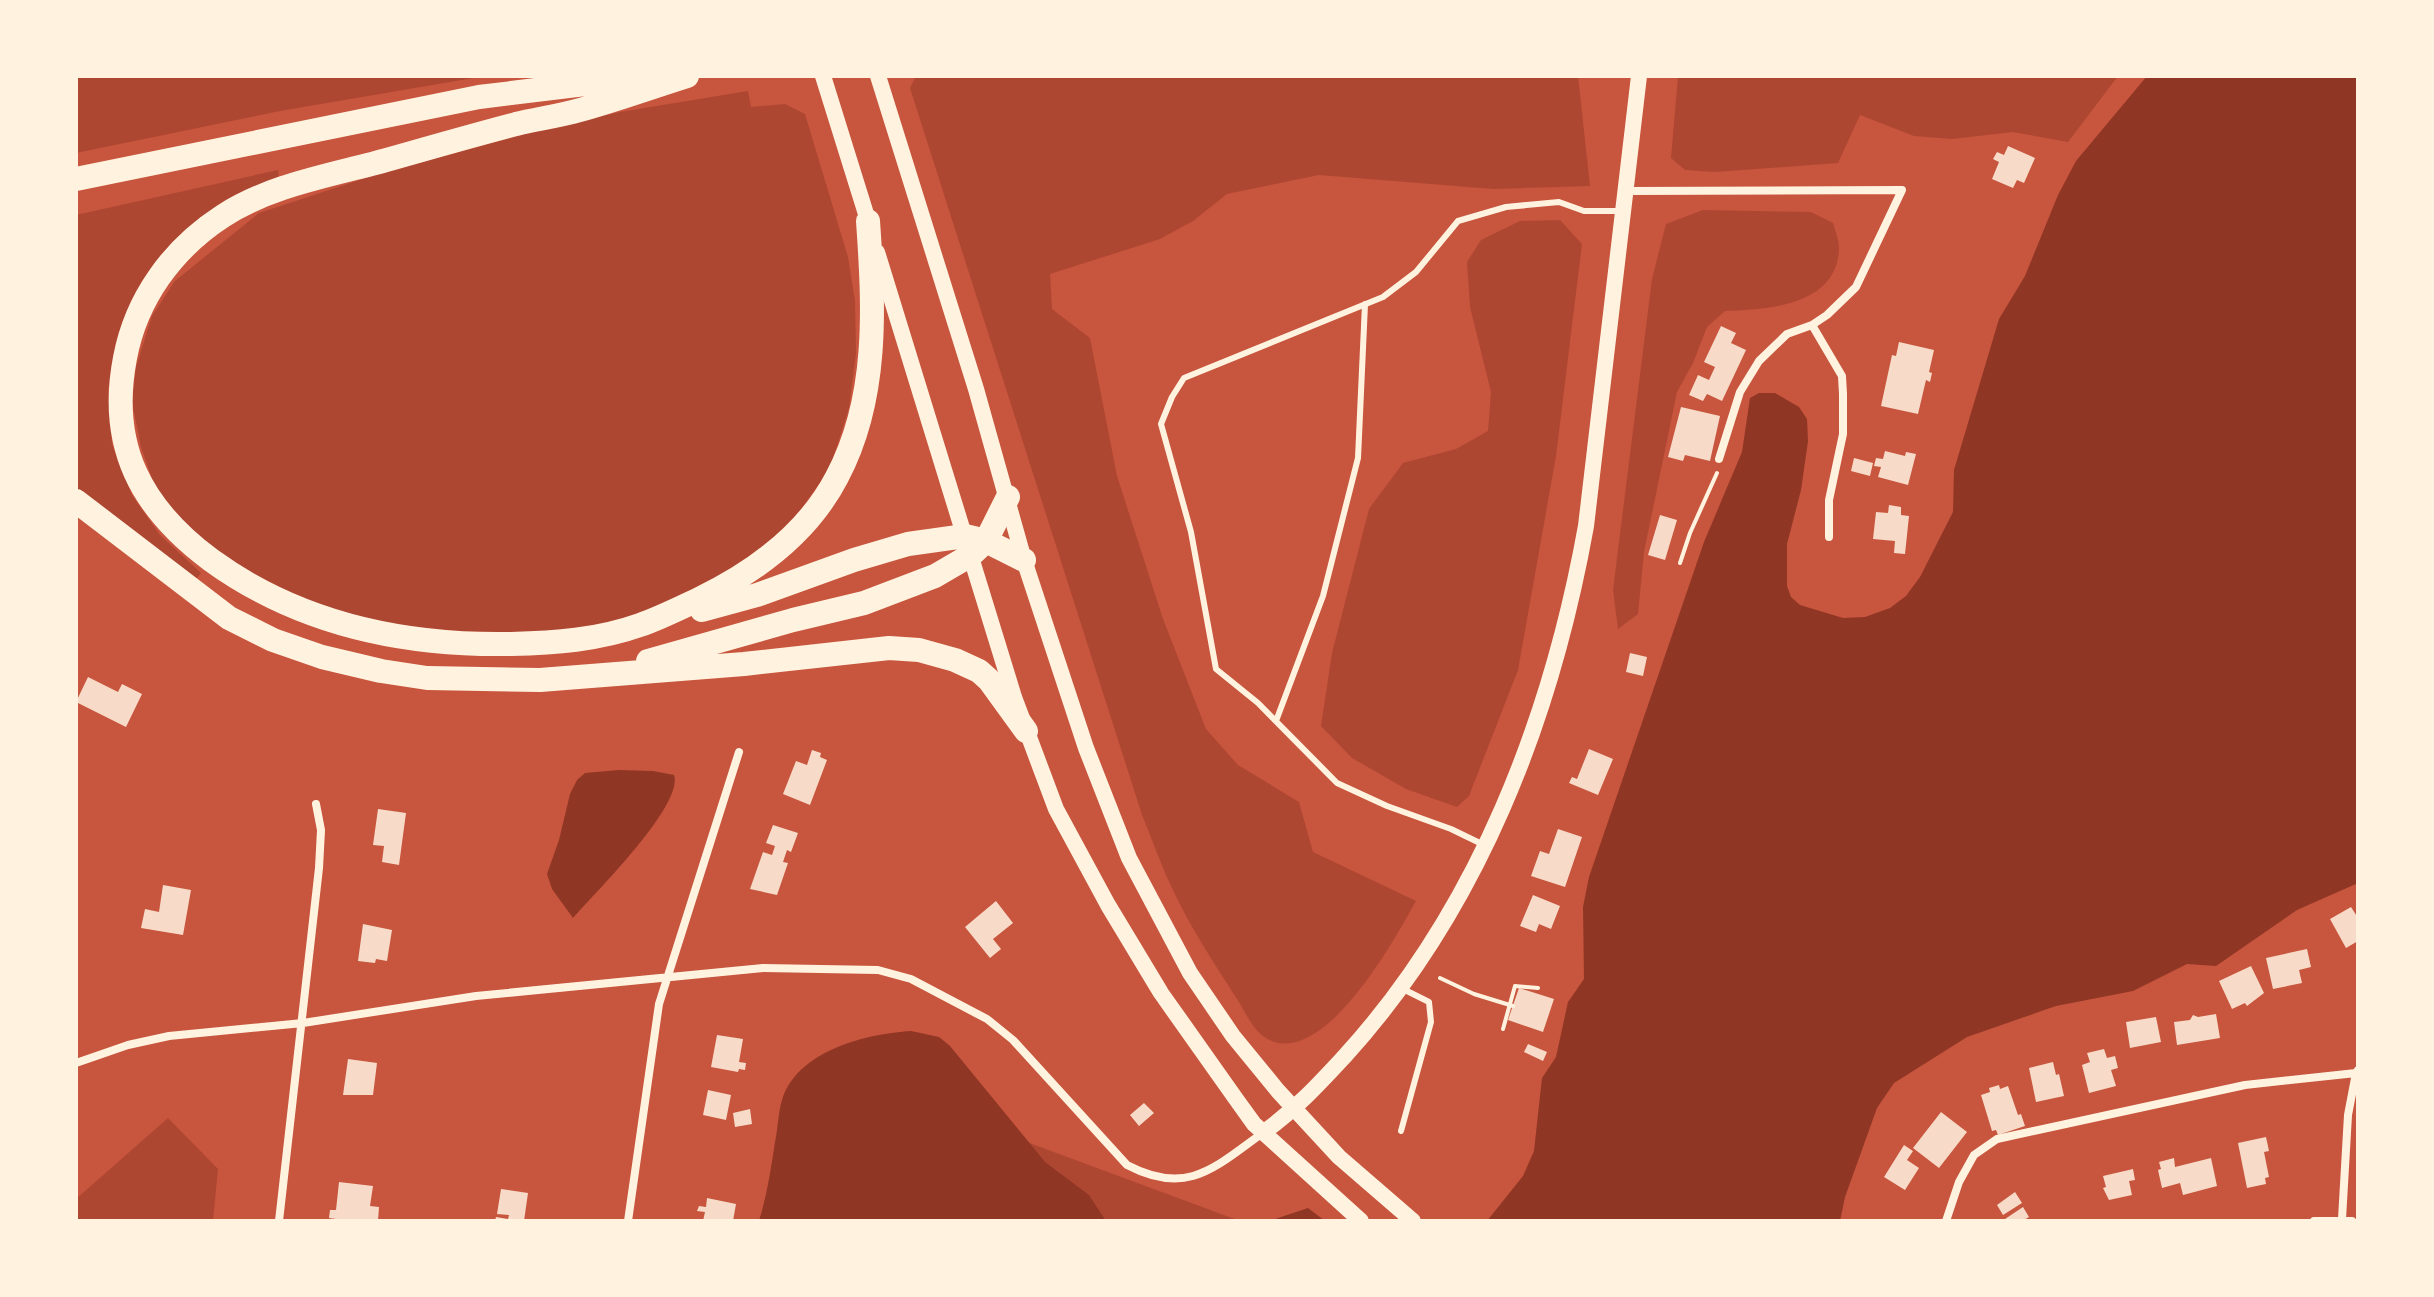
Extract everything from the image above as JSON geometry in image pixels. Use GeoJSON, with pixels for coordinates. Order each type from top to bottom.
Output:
{"type":"FeatureCollection","features":[{"type":"Feature","properties":{"kind":"highway"},"geometry":{"type":"LineString","coordinates":[[76,179],[479,97],[651,76]]}},
{"type":"Feature","properties":{"kind":"highway"},"geometry":{"type":"LineString","coordinates":[[687,76],[580,110],[458,139],[306,181],[256,198],[224,215],[197,235],[149,290],[135,318],[119,393],[121,424],[129,452],[141,486],[159,514],[187,542],[226,570],[250,587],[286,605],[358,630],[465,645],[555,643],[638,626],[757,595],[908,544],[974,544],[1024,560]]}},
{"type":"Feature","properties":{"kind":"highway"},"geometry":{"type":"LineString","coordinates":[[638,626],[721,588],[766,560],[789,540],[828,494],[849,449],[871,361],[874,319],[868,221]]}},
{"type":"Feature","properties":{"kind":"highway"},"geometry":{"type":"LineString","coordinates":[[76,501],[203,601],[273,640],[322,657],[405,676],[540,680],[639,664],[864,603],[935,576],[974,544],[1008,497]]}},
{"type":"Feature","properties":{"kind":"highway"},"geometry":{"type":"LineString","coordinates":[[579,675],[744,664],[889,648],[919,650],[955,660],[979,671],[1026,731]]}},
{"type":"Feature","properties":{"kind":"main road"},"geometry":{"type":"LineString","coordinates":[[823,76],[974,544],[1026,731],[1056,809],[1108,905],[1161,993],[1254,1124],[1361,1221]]}},
{"type":"Feature","properties":{"kind":"main road"},"geometry":{"type":"LineString","coordinates":[[878,76],[1008,497],[1024,560],[1086,748],[1129,858],[1190,973],[1233,1036],[1295,1110],[1365,1181],[1413,1221]]}},
{"type":"Feature","properties":{"kind":"main road"},"geometry":{"type":"LineString","coordinates":[[1264,1132],[1295,1110],[1369,1030],[1400,988],[1459,897],[1485,846],[1539,717],[1573,595],[1596,453],[1639,76]]}},
{"type":"Feature","properties":{"kind":"street"},"geometry":{"type":"LineString","coordinates":[[1627,191],[1902,190],[1856,287],[1827,315],[1812,325],[1787,334],[1759,361],[1740,392],[1719,459]]}},
{"type":"Feature","properties":{"kind":"street"},"geometry":{"type":"LineString","coordinates":[[1812,325],[1842,376],[1843,434],[1829,500],[1829,537]]}},
{"type":"Feature","properties":{"kind":"street"},"geometry":{"type":"LineString","coordinates":[[628,1221],[659,1004],[739,752]]}},
{"type":"Feature","properties":{"kind":"street"},"geometry":{"type":"LineString","coordinates":[[279,1221],[319,868],[321,830],[316,804]]}},
{"type":"Feature","properties":{"kind":"street"},"geometry":{"type":"LineString","coordinates":[[76,1063],[128,1045],[169,1036],[303,1023],[476,996],[763,968],[878,970],[911,979],[987,1019],[1013,1040],[1127,1165],[1149,1177],[1193,1177],[1216,1166],[1264,1132]]}},
{"type":"Feature","properties":{"kind":"street"},"geometry":{"type":"LineString","coordinates":[[1946,1221],[1959,1182],[1974,1155],[1997,1139],[2187,1096],[2288,1079],[2357,1072],[2348,1115],[2347,1220],[2314,1221]]}},
{"type":"Feature","properties":{"kind":"lane"},"geometry":{"type":"LineString","coordinates":[[1485,846],[1337,783],[1276,721],[1216,669],[1191,532],[1161,424],[1184,378],[1383,297],[1416,272],[1458,221],[1506,207],[1559,202],[1584,211],[1623,211]]}},
{"type":"Feature","properties":{"kind":"lane"},"geometry":{"type":"LineString","coordinates":[[1276,721],[1323,596],[1358,458],[1365,304]]}},
{"type":"Feature","properties":{"kind":"lane"},"geometry":{"type":"LineString","coordinates":[[1400,988],[1429,1002],[1431,1022],[1401,1131]]}},
{"type":"Feature","properties":{"kind":"path"},"geometry":{"type":"LineString","coordinates":[[1680,563],[1719,470],[1719,459]]}},
{"type":"Feature","properties":{"kind":"path"},"geometry":{"type":"LineString","coordinates":[[1440,978],[1474,994],[1511,1005]]}},
{"type":"Feature","properties":{"kind":"path"},"geometry":{"type":"LineString","coordinates":[[1503,1029],[1515,986],[1538,988]]}},
{"type":"Feature","properties":{"kind":"shaded area"},"geometry":{"type":"Polygon","coordinates":[[[76,76],[485,76],[280,111],[76,153],[76,76]]]}},
{"type":"Feature","properties":{"kind":"shaded area"},"geometry":{"type":"Polygon","coordinates":[[[916,76],[1578,76],[1590,186],[1493,189],[1319,175],[1227,194],[1193,221],[1160,239],[1050,274],[1052,309],[1090,338],[1117,476],[1163,619],[1206,729],[1238,765],[1299,802],[1313,852],[1416,901],[1392,943],[1354,996],[1333,1020],[1310,1036],[1288,1043],[1266,1038],[1257,1031],[1194,931],[1160,861],[1142,815],[910,88],[916,76]]]}},
{"type":"Feature","properties":{"kind":"shaded area"},"geometry":{"type":"Polygon","coordinates":[[[1678,76],[2118,76],[2068,142],[2013,132],[1952,139],[1914,136],[1860,115],[1838,163],[1715,172],[1685,170],[1671,158],[1678,76]]]}},
{"type":"Feature","properties":{"kind":"shaded area"},"geometry":{"type":"Polygon","coordinates":[[[2147,76],[2358,76],[2358,883],[2297,910],[2216,966],[2187,964],[2133,991],[2056,1006],[1967,1037],[1894,1083],[1877,1108],[1845,1197],[1840,1221],[1487,1221],[1523,1176],[1534,1151],[1542,1078],[1556,1057],[1568,1002],[1584,979],[1583,907],[1589,877],[1704,542],[1742,452],[1750,398],[1759,393],[1775,393],[1799,407],[1807,419],[1808,441],[1801,490],[1787,544],[1787,586],[1791,597],[1800,605],[1843,618],[1865,617],[1890,608],[1906,596],[1920,577],[1953,512],[1954,470],[1999,319],[2025,276],[2058,195],[2076,161],[2147,76]]]}},
{"type":"Feature","properties":{"kind":"shaded area"},"geometry":{"type":"Polygon","coordinates":[[[748,91],[751,107],[785,104],[805,114],[848,257],[855,301],[856,353],[849,408],[830,468],[786,531],[742,567],[684,600],[591,628],[499,637],[373,624],[276,592],[195,538],[156,490],[141,447],[132,402],[136,367],[152,316],[175,281],[259,213],[381,173],[540,130],[620,112],[748,91]]]}},
{"type":"Feature","properties":{"kind":"shaded area"},"geometry":{"type":"Polygon","coordinates":[[[278,170],[279,178],[147,275],[117,339],[108,390],[112,444],[132,495],[160,535],[201,573],[196,579],[76,488],[76,215],[278,170]]]}},
{"type":"Feature","properties":{"kind":"shaded area"},"geometry":{"type":"Polygon","coordinates":[[[1703,210],[1811,212],[1833,223],[1839,245],[1836,267],[1827,282],[1814,293],[1780,306],[1725,311],[1707,327],[1677,392],[1644,552],[1638,614],[1618,629],[1613,590],[1652,279],[1666,224],[1703,210]]]}},
{"type":"Feature","properties":{"kind":"shaded area"},"geometry":{"type":"Polygon","coordinates":[[[1560,220],[1582,244],[1556,456],[1518,670],[1469,796],[1457,807],[1406,789],[1352,758],[1321,726],[1332,653],[1369,509],[1403,463],[1456,449],[1488,431],[1491,392],[1470,307],[1467,262],[1481,240],[1520,221],[1560,220]]]}},
{"type":"Feature","properties":{"kind":"shaded area"},"geometry":{"type":"Polygon","coordinates":[[[619,770],[674,775],[673,789],[665,807],[635,849],[573,918],[552,889],[547,874],[570,794],[577,780],[585,773],[619,770]]]}},
{"type":"Feature","properties":{"kind":"shaded area"},"geometry":{"type":"Polygon","coordinates":[[[911,1031],[939,1037],[950,1046],[1045,1162],[1089,1195],[1106,1221],[759,1221],[782,1100],[790,1083],[818,1057],[836,1048],[874,1036],[911,1031]]]}},
{"type":"Feature","properties":{"kind":"shaded area"},"geometry":{"type":"Polygon","coordinates":[[[168,1118],[218,1169],[213,1221],[76,1221],[76,1199],[168,1118]]]}},
{"type":"Feature","properties":{"kind":"shaded area"},"geometry":{"type":"Polygon","coordinates":[[[978,1124],[1240,1221],[1066,1221],[978,1124]]]}},
{"type":"Feature","properties":{"kind":"shaded area"},"geometry":{"type":"Polygon","coordinates":[[[1308,1208],[1325,1221],[1269,1221],[1308,1208]]]}},
{"type":"Feature","properties":{"kind":"building"},"geometry":{"type":"Polygon","coordinates":[[[2008,146],[2035,158],[2024,183],[2017,180],[2013,188],[1992,179],[1999,162],[1993,159],[1997,152],[2004,155],[2008,146]]]}},
{"type":"Feature","properties":{"kind":"building"},"geometry":{"type":"Polygon","coordinates":[[[1721,326],[1736,333],[1731,343],[1746,350],[1722,401],[1707,394],[1703,401],[1689,395],[1698,375],[1709,380],[1715,367],[1704,362],[1721,326]]]}},
{"type":"Feature","properties":{"kind":"building"},"geometry":{"type":"Polygon","coordinates":[[[1899,342],[1934,350],[1930,382],[1926,380],[1918,414],[1881,406],[1892,355],[1896,356],[1899,342]]]}},
{"type":"Feature","properties":{"kind":"building"},"geometry":{"type":"Polygon","coordinates":[[[1681,407],[1720,416],[1710,461],[1685,455],[1683,461],[1668,457],[1681,407]]]}},
{"type":"Feature","properties":{"kind":"building"},"geometry":{"type":"Polygon","coordinates":[[[1885,451],[1905,456],[1906,452],[1916,454],[1908,485],[1878,477],[1881,467],[1874,466],[1876,458],[1883,459],[1885,451]]]}},
{"type":"Feature","properties":{"kind":"building"},"geometry":{"type":"Polygon","coordinates":[[[1854,458],[1873,463],[1870,476],[1851,471],[1854,458]]]}},
{"type":"Feature","properties":{"kind":"building"},"geometry":{"type":"Polygon","coordinates":[[[1889,505],[1901,507],[1901,515],[1909,516],[1905,554],[1894,553],[1895,541],[1873,539],[1876,512],[1888,513],[1889,505]]]}},
{"type":"Feature","properties":{"kind":"building"},"geometry":{"type":"Polygon","coordinates":[[[1660,515],[1677,520],[1665,560],[1648,555],[1660,515]]]}},
{"type":"Feature","properties":{"kind":"building"},"geometry":{"type":"Polygon","coordinates":[[[1630,653],[1647,657],[1643,676],[1626,672],[1630,653]]]}},
{"type":"Feature","properties":{"kind":"building"},"geometry":{"type":"Polygon","coordinates":[[[88,677],[118,692],[122,684],[142,694],[126,727],[76,702],[88,677]]]}},
{"type":"Feature","properties":{"kind":"building"},"geometry":{"type":"Polygon","coordinates":[[[1589,749],[1613,759],[1598,795],[1569,783],[1572,777],[1577,779],[1589,749]]]}},
{"type":"Feature","properties":{"kind":"building"},"geometry":{"type":"Polygon","coordinates":[[[812,750],[821,753],[820,757],[827,760],[810,805],[783,794],[796,761],[807,765],[812,750]]]}},
{"type":"Feature","properties":{"kind":"building"},"geometry":{"type":"Polygon","coordinates":[[[378,809],[406,813],[399,865],[382,862],[384,846],[373,845],[378,809]]]}},
{"type":"Feature","properties":{"kind":"building"},"geometry":{"type":"Polygon","coordinates":[[[773,825],[798,833],[791,852],[787,850],[783,862],[788,863],[777,895],[750,889],[763,852],[772,855],[775,846],[766,843],[773,825]]]}},
{"type":"Feature","properties":{"kind":"building"},"geometry":{"type":"Polygon","coordinates":[[[1558,829],[1582,837],[1565,887],[1531,876],[1540,851],[1549,854],[1558,829]]]}},
{"type":"Feature","properties":{"kind":"building"},"geometry":{"type":"Polygon","coordinates":[[[163,885],[191,890],[183,935],[141,928],[145,909],[159,912],[163,885]]]}},
{"type":"Feature","properties":{"kind":"building"},"geometry":{"type":"Polygon","coordinates":[[[1533,895],[1560,906],[1551,929],[1539,924],[1536,932],[1520,926],[1533,895]]]}},
{"type":"Feature","properties":{"kind":"building"},"geometry":{"type":"Polygon","coordinates":[[[996,901],[1013,923],[993,939],[1001,949],[990,958],[965,927],[996,901]]]}},
{"type":"Feature","properties":{"kind":"building"},"geometry":{"type":"Polygon","coordinates":[[[2351,907],[2358,918],[2358,941],[2346,948],[2330,919],[2351,907]]]}},
{"type":"Feature","properties":{"kind":"building"},"geometry":{"type":"Polygon","coordinates":[[[363,924],[392,930],[387,961],[358,961],[363,924]]]}},
{"type":"Feature","properties":{"kind":"building"},"geometry":{"type":"Polygon","coordinates":[[[2307,949],[2311,967],[2299,970],[2302,983],[2273,989],[2266,958],[2307,949]]]}},
{"type":"Feature","properties":{"kind":"building"},"geometry":{"type":"Polygon","coordinates":[[[2251,966],[2264,993],[2247,1006],[2245,1003],[2232,1009],[2219,981],[2251,966]]]}},
{"type":"Feature","properties":{"kind":"building"},"geometry":{"type":"Polygon","coordinates":[[[1519,988],[1554,999],[1543,1032],[1508,1020],[1519,988]]]}},
{"type":"Feature","properties":{"kind":"building"},"geometry":{"type":"Polygon","coordinates":[[[2216,1014],[2220,1038],[2177,1045],[2174,1022],[2190,1020],[2193,1015],[2216,1014]]]}},
{"type":"Feature","properties":{"kind":"building"},"geometry":{"type":"Polygon","coordinates":[[[2156,1017],[2161,1042],[2130,1048],[2126,1022],[2156,1017]]]}},
{"type":"Feature","properties":{"kind":"building"},"geometry":{"type":"Polygon","coordinates":[[[717,1035],[743,1039],[739,1062],[746,1063],[745,1070],[739,1069],[738,1072],[711,1067],[717,1035]]]}},
{"type":"Feature","properties":{"kind":"building"},"geometry":{"type":"Polygon","coordinates":[[[1528,1044],[1547,1052],[1543,1061],[1524,1052],[1528,1044]]]}},
{"type":"Feature","properties":{"kind":"building"},"geometry":{"type":"Polygon","coordinates":[[[2104,1049],[2107,1058],[2115,1056],[2118,1068],[2111,1070],[2116,1086],[2089,1093],[2082,1065],[2090,1062],[2087,1053],[2104,1049]]]}},
{"type":"Feature","properties":{"kind":"building"},"geometry":{"type":"Polygon","coordinates":[[[348,1059],[377,1063],[373,1095],[343,1095],[348,1059]]]}},
{"type":"Feature","properties":{"kind":"building"},"geometry":{"type":"Polygon","coordinates":[[[2053,1062],[2064,1096],[2036,1102],[2029,1068],[2053,1062]]]}},
{"type":"Feature","properties":{"kind":"building"},"geometry":{"type":"Polygon","coordinates":[[[1999,1085],[2000,1089],[2008,1086],[2025,1126],[1998,1135],[1996,1130],[1992,1131],[1981,1095],[1999,1085]]]}},
{"type":"Feature","properties":{"kind":"building"},"geometry":{"type":"Polygon","coordinates":[[[708,1090],[731,1095],[726,1120],[703,1115],[708,1090]]]}},
{"type":"Feature","properties":{"kind":"building"},"geometry":{"type":"Polygon","coordinates":[[[1144,1103],[1154,1113],[1139,1126],[1130,1115],[1144,1103]]]}},
{"type":"Feature","properties":{"kind":"building"},"geometry":{"type":"Polygon","coordinates":[[[750,1109],[752,1124],[735,1127],[733,1113],[750,1109]]]}},
{"type":"Feature","properties":{"kind":"building"},"geometry":{"type":"Polygon","coordinates":[[[1941,1112],[1967,1132],[1939,1168],[1913,1148],[1941,1112]]]}},
{"type":"Feature","properties":{"kind":"building"},"geometry":{"type":"Polygon","coordinates":[[[2266,1137],[2269,1151],[2264,1152],[2269,1177],[2265,1178],[2266,1184],[2247,1188],[2238,1143],[2266,1137]]]}},
{"type":"Feature","properties":{"kind":"building"},"geometry":{"type":"Polygon","coordinates":[[[1904,1145],[1913,1151],[1907,1160],[1919,1168],[1905,1190],[1884,1177],[1904,1145]]]}},
{"type":"Feature","properties":{"kind":"building"},"geometry":{"type":"Polygon","coordinates":[[[2174,1158],[2175,1167],[2211,1158],[2217,1186],[2183,1195],[2180,1183],[2162,1188],[2159,1162],[2174,1158]]]}},
{"type":"Feature","properties":{"kind":"building"},"geometry":{"type":"Polygon","coordinates":[[[2133,1169],[2135,1180],[2129,1181],[2132,1195],[2109,1200],[2103,1188],[2106,1187],[2103,1176],[2133,1169]]]}},
{"type":"Feature","properties":{"kind":"building"},"geometry":{"type":"Polygon","coordinates":[[[339,1182],[373,1186],[370,1206],[379,1207],[378,1221],[335,1221],[329,1218],[330,1210],[336,1210],[339,1182]]]}},
{"type":"Feature","properties":{"kind":"building"},"geometry":{"type":"Polygon","coordinates":[[[501,1189],[528,1193],[524,1221],[495,1221],[496,1217],[508,1219],[509,1215],[497,1214],[501,1189]]]}},
{"type":"Feature","properties":{"kind":"building"},"geometry":{"type":"Polygon","coordinates":[[[2015,1192],[2022,1203],[2003,1215],[1997,1205],[2015,1192]]]}},
{"type":"Feature","properties":{"kind":"building"},"geometry":{"type":"Polygon","coordinates":[[[707,1198],[736,1204],[733,1221],[703,1221],[705,1212],[697,1211],[699,1206],[706,1207],[707,1198]]]}},
{"type":"Feature","properties":{"kind":"building"},"geometry":{"type":"Polygon","coordinates":[[[2023,1207],[2029,1217],[2022,1221],[2006,1221],[2005,1219],[2023,1207]]]}}]}
